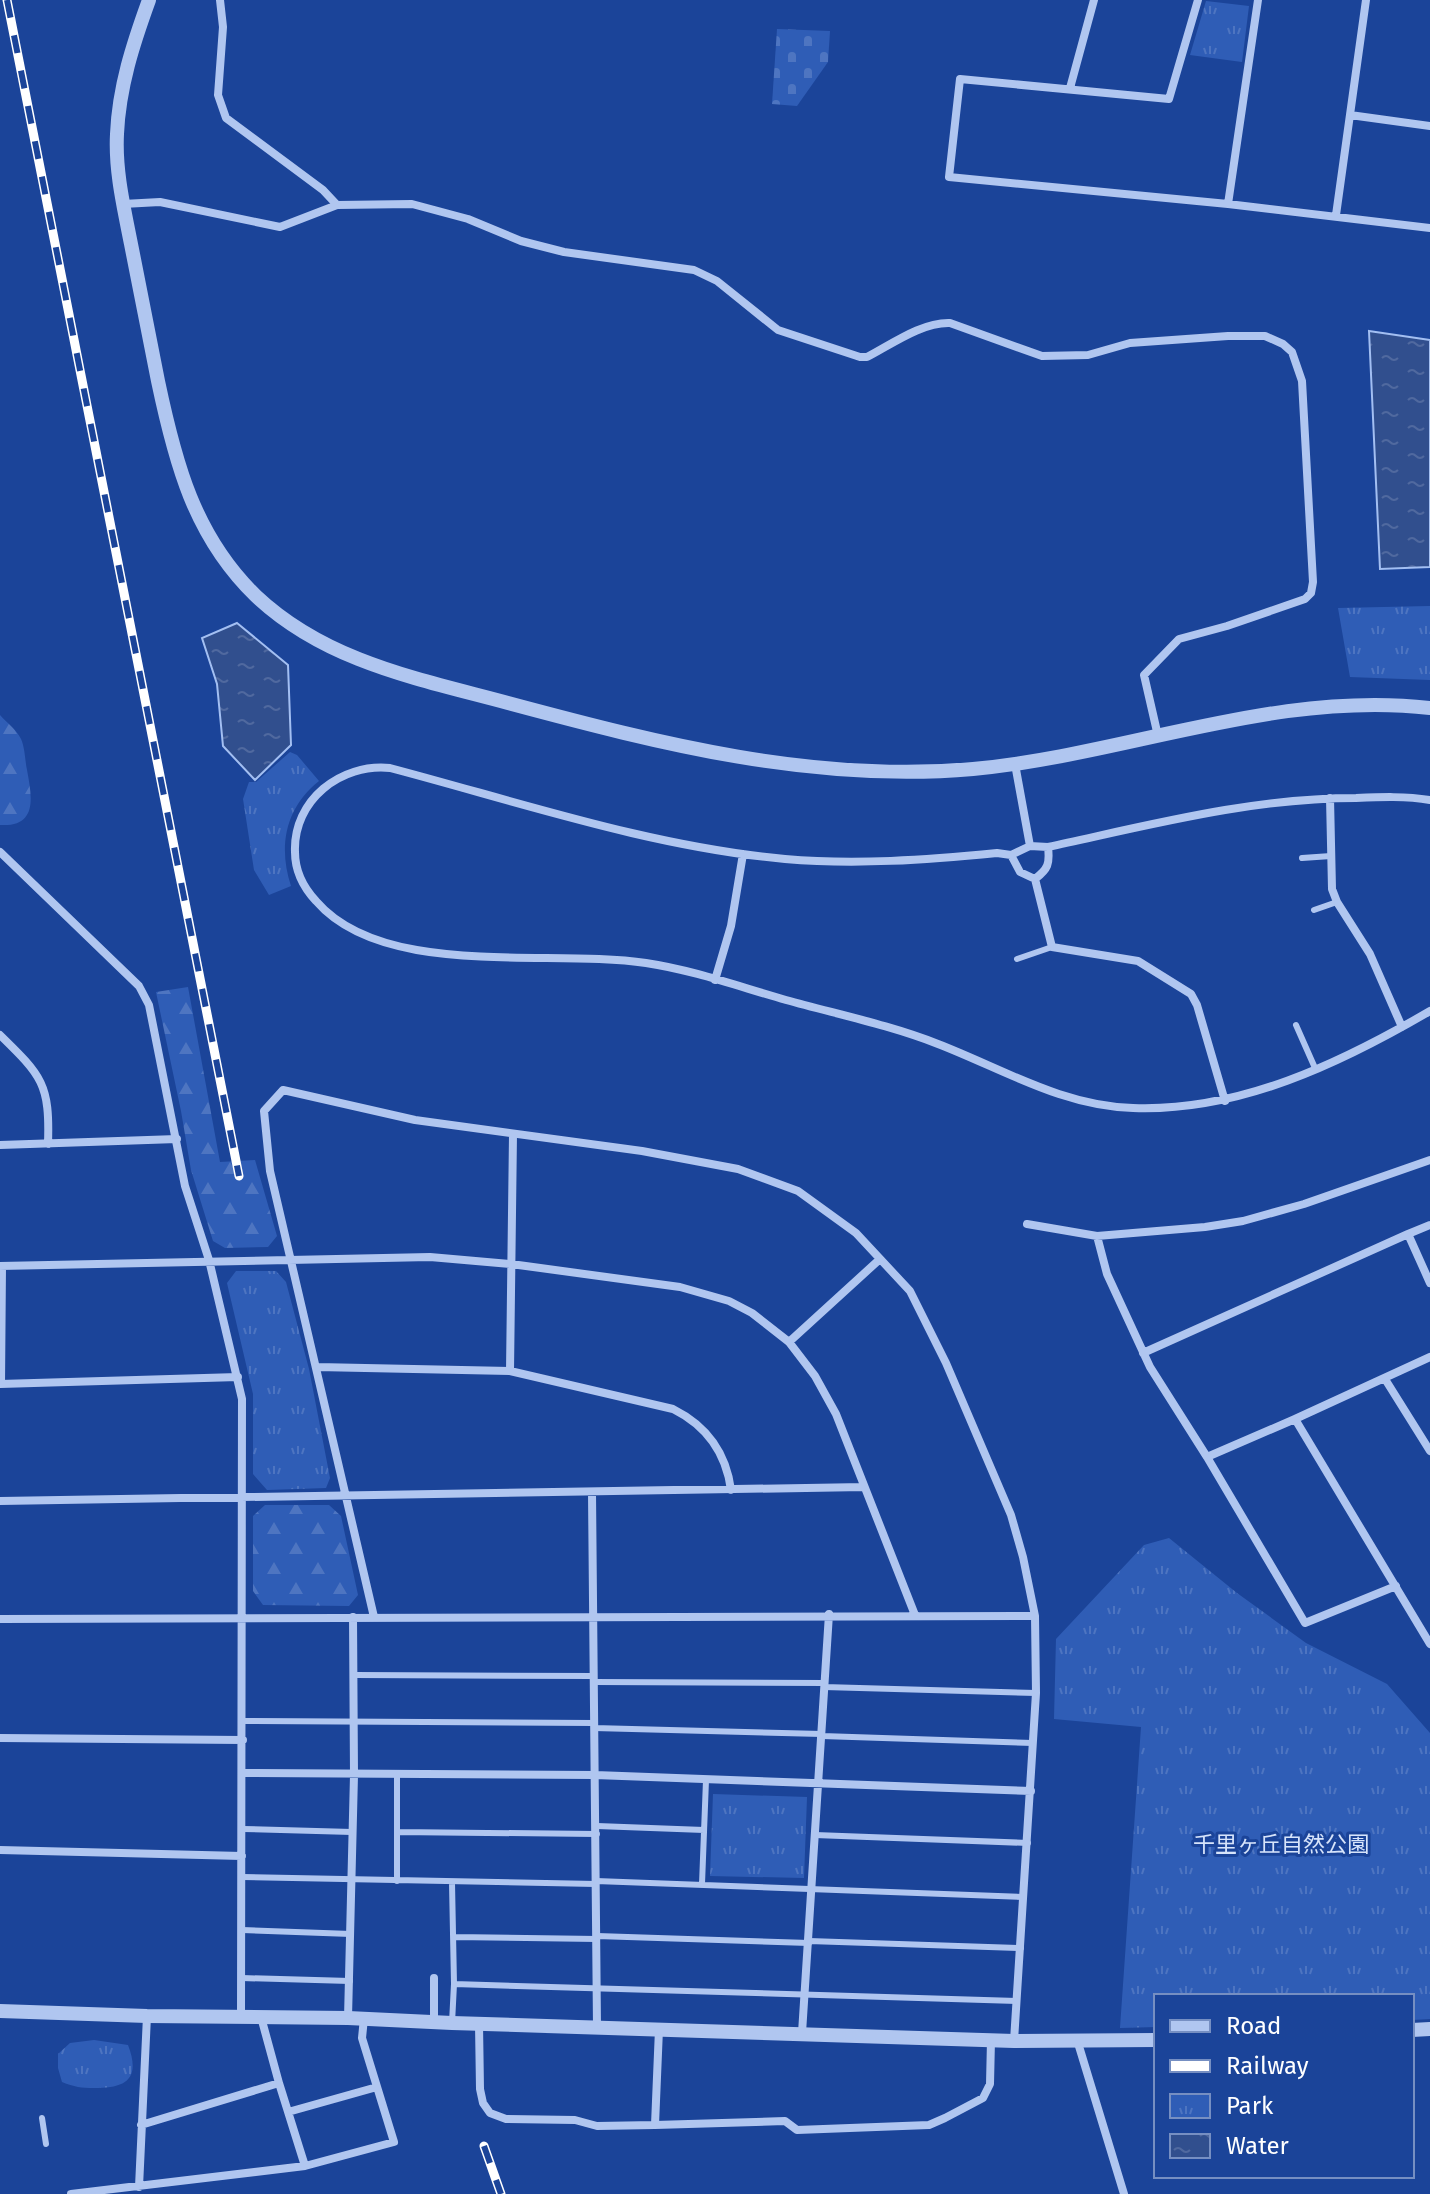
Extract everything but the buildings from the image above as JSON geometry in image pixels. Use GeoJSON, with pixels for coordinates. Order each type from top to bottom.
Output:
{"type":"FeatureCollection","features":[{"type":"Feature","properties":{"kind":"street"},"geometry":{"type":"LineString","coordinates":[[149,0],[128,61],[116,150],[123,204],[167,421],[188,495],[204,527],[229,565],[253,593],[299,630],[359,661],[394,673],[601,728],[736,758],[839,771],[938,771],[1015,764],[1259,716],[1327,706],[1366,704],[1430,708]]}},
{"type":"Feature","properties":{"kind":"street"},"geometry":{"type":"LineString","coordinates":[[220,0],[223,27],[218,95],[226,118],[323,190],[337,205]]}},
{"type":"Feature","properties":{"kind":"street"},"geometry":{"type":"LineString","coordinates":[[1070,88],[1094,0]]}},
{"type":"Feature","properties":{"kind":"street"},"geometry":{"type":"LineString","coordinates":[[1198,0],[1169,99],[960,79],[949,177],[1336,215],[1430,228]]}},
{"type":"Feature","properties":{"kind":"street"},"geometry":{"type":"LineString","coordinates":[[1228,204],[1258,0]]}},
{"type":"Feature","properties":{"kind":"street"},"geometry":{"type":"LineString","coordinates":[[1336,215],[1366,0]]}},
{"type":"Feature","properties":{"kind":"street"},"geometry":{"type":"LineString","coordinates":[[1350,115],[1430,126]]}},
{"type":"Feature","properties":{"kind":"street"},"geometry":{"type":"LineString","coordinates":[[123,204],[160,202],[280,227],[337,205],[412,204],[468,219],[521,241],[564,252],[694,270],[717,281],[778,330],[860,357],[867,357],[942,322],[1042,356],[1088,355],[1130,343],[1228,336],[1265,336],[1283,344],[1292,352],[1302,381],[1313,582],[1311,593],[1305,599],[1179,639],[1144,675],[1158,736]]}},
{"type":"Feature","properties":{"kind":"street"},"geometry":{"type":"LineString","coordinates":[[1015,764],[1030,846]]}},
{"type":"Feature","properties":{"kind":"street"},"geometry":{"type":"LineString","coordinates":[[1430,800],[1330,798],[1261,803],[1048,847],[1030,846],[1011,855],[997,853],[903,860],[828,861],[743,854],[659,839],[375,766],[353,771],[327,785],[302,814],[295,856],[305,889],[337,923],[370,937],[410,949],[450,955],[646,963],[930,1041],[1064,1097],[1130,1108],[1183,1108],[1257,1092],[1382,1039],[1430,1011]]}},
{"type":"Feature","properties":{"kind":"street"},"geometry":{"type":"LineString","coordinates":[[1330,798],[1332,889],[1370,954],[1402,1027]]}},
{"type":"Feature","properties":{"kind":"street"},"geometry":{"type":"LineString","coordinates":[[1035,879],[1048,869],[1048,847]]}},
{"type":"Feature","properties":{"kind":"street"},"geometry":{"type":"LineString","coordinates":[[0,852],[139,986],[149,1005],[185,1186],[209,1260],[238,1377],[242,1399],[241,2016]]}},
{"type":"Feature","properties":{"kind":"street"},"geometry":{"type":"LineString","coordinates":[[715,980],[731,926],[743,854]]}},
{"type":"Feature","properties":{"kind":"street"},"geometry":{"type":"LineString","coordinates":[[1011,855],[1020,872],[1035,879]]}},
{"type":"Feature","properties":{"kind":"street"},"geometry":{"type":"LineString","coordinates":[[1035,879],[1052,947],[1138,961],[1191,994],[1225,1101]]}},
{"type":"Feature","properties":{"kind":"street"},"geometry":{"type":"LineString","coordinates":[[0,1035],[39,1075],[49,1110],[48,1144]]}},
{"type":"Feature","properties":{"kind":"street"},"geometry":{"type":"LineString","coordinates":[[374,1617],[270,1171],[264,1111],[283,1090],[415,1120],[642,1151],[738,1169],[810,1198],[856,1233],[910,1291],[946,1363],[1011,1515],[1023,1557],[1035,1616],[1036,1693],[1014,2041]]}},
{"type":"Feature","properties":{"kind":"street"},"geometry":{"type":"LineString","coordinates":[[510,1371],[513,1134]]}},
{"type":"Feature","properties":{"kind":"street"},"geometry":{"type":"LineString","coordinates":[[0,1145],[177,1139]]}},
{"type":"Feature","properties":{"kind":"street"},"geometry":{"type":"LineString","coordinates":[[1027,1224],[1097,1236],[1243,1221],[1304,1204],[1430,1160]]}},
{"type":"Feature","properties":{"kind":"street"},"geometry":{"type":"LineString","coordinates":[[1143,1353],[1430,1225]]}},
{"type":"Feature","properties":{"kind":"street"},"geometry":{"type":"LineString","coordinates":[[1408,1234],[1430,1283]]}},
{"type":"Feature","properties":{"kind":"street"},"geometry":{"type":"LineString","coordinates":[[1097,1236],[1107,1274],[1143,1353],[1305,1623],[1396,1586]]}},
{"type":"Feature","properties":{"kind":"street"},"geometry":{"type":"LineString","coordinates":[[238,1377],[1,1384],[1,1266],[430,1257],[511,1264],[680,1287],[729,1301],[752,1313],[789,1342],[815,1376],[836,1414],[915,1615]]}},
{"type":"Feature","properties":{"kind":"street"},"geometry":{"type":"LineString","coordinates":[[789,1342],[880,1259]]}},
{"type":"Feature","properties":{"kind":"street"},"geometry":{"type":"LineString","coordinates":[[1207,1457],[1430,1357]]}},
{"type":"Feature","properties":{"kind":"street"},"geometry":{"type":"LineString","coordinates":[[317,1367],[510,1371],[661,1406],[690,1418],[715,1442],[725,1460],[731,1490]]}},
{"type":"Feature","properties":{"kind":"street"},"geometry":{"type":"LineString","coordinates":[[1385,1379],[1430,1451]]}},
{"type":"Feature","properties":{"kind":"street"},"geometry":{"type":"LineString","coordinates":[[1295,1419],[1430,1644]]}},
{"type":"Feature","properties":{"kind":"street"},"geometry":{"type":"LineString","coordinates":[[0,1501],[864,1487]]}},
{"type":"Feature","properties":{"kind":"street"},"geometry":{"type":"LineString","coordinates":[[592,1493],[597,2027]]}},
{"type":"Feature","properties":{"kind":"street"},"geometry":{"type":"LineString","coordinates":[[0,1619],[829,1614],[1035,1616]]}},
{"type":"Feature","properties":{"kind":"street"},"geometry":{"type":"LineString","coordinates":[[802,2033],[829,1614]]}},
{"type":"Feature","properties":{"kind":"street"},"geometry":{"type":"LineString","coordinates":[[348,2018],[354,1775],[353,1617]]}},
{"type":"Feature","properties":{"kind":"street"},"geometry":{"type":"LineString","coordinates":[[0,1738],[243,1740]]}},
{"type":"Feature","properties":{"kind":"street"},"geometry":{"type":"LineString","coordinates":[[243,1773],[595,1775],[1031,1791]]}},
{"type":"Feature","properties":{"kind":"street"},"geometry":{"type":"LineString","coordinates":[[0,1850],[242,1856]]}},
{"type":"Feature","properties":{"kind":"street"},"geometry":{"type":"LineString","coordinates":[[434,1978],[434,2022]]}},
{"type":"Feature","properties":{"kind":"street"},"geometry":{"type":"LineString","coordinates":[[0,2011],[364,2018],[1078,2043],[1154,2040]]}},
{"type":"Feature","properties":{"kind":"street"},"geometry":{"type":"LineString","coordinates":[[139,2187],[147,2016]]}},
{"type":"Feature","properties":{"kind":"street"},"geometry":{"type":"LineString","coordinates":[[261,2016],[305,2166]]}},
{"type":"Feature","properties":{"kind":"street"},"geometry":{"type":"LineString","coordinates":[[71,2194],[305,2166],[394,2142],[362,2038],[364,2018]]}},
{"type":"Feature","properties":{"kind":"street"},"geometry":{"type":"LineString","coordinates":[[479,2024],[480,2089],[483,2103],[490,2113],[506,2119],[575,2120],[597,2126],[785,2121],[797,2130],[929,2125],[983,2098],[990,2084],[991,2040]]}},
{"type":"Feature","properties":{"kind":"street"},"geometry":{"type":"LineString","coordinates":[[655,2125],[659,2028]]}},
{"type":"Feature","properties":{"kind":"street"},"geometry":{"type":"LineString","coordinates":[[1078,2043],[1124,2194]]}},
{"type":"Feature","properties":{"kind":"street"},"geometry":{"type":"LineString","coordinates":[[141,2125],[279,2083]]}},
{"type":"Feature","properties":{"kind":"street"},"geometry":{"type":"LineString","coordinates":[[288,2112],[377,2087]]}},
{"type":"Feature","properties":{"kind":"lane"},"geometry":{"type":"LineString","coordinates":[[1302,858],[1331,856]]}},
{"type":"Feature","properties":{"kind":"lane"},"geometry":{"type":"LineString","coordinates":[[1314,910],[1337,902]]}},
{"type":"Feature","properties":{"kind":"lane"},"geometry":{"type":"LineString","coordinates":[[1017,959],[1052,947]]}},
{"type":"Feature","properties":{"kind":"lane"},"geometry":{"type":"LineString","coordinates":[[1296,1025],[1315,1068]]}},
{"type":"Feature","properties":{"kind":"lane"},"geometry":{"type":"LineString","coordinates":[[355,1675],[825,1685],[1036,1693]]}},
{"type":"Feature","properties":{"kind":"lane"},"geometry":{"type":"LineString","coordinates":[[243,1721],[594,1725],[1033,1743]]}},
{"type":"Feature","properties":{"kind":"lane"},"geometry":{"type":"LineString","coordinates":[[397,1774],[397,1881]]}},
{"type":"Feature","properties":{"kind":"lane"},"geometry":{"type":"LineString","coordinates":[[702,1884],[706,1780]]}},
{"type":"Feature","properties":{"kind":"lane"},"geometry":{"type":"LineString","coordinates":[[243,1829],[352,1832]]}},
{"type":"Feature","properties":{"kind":"lane"},"geometry":{"type":"LineString","coordinates":[[397,1832],[704,1830]]}},
{"type":"Feature","properties":{"kind":"lane"},"geometry":{"type":"LineString","coordinates":[[815,1835],[1028,1843]]}},
{"type":"Feature","properties":{"kind":"lane"},"geometry":{"type":"LineString","coordinates":[[243,1877],[452,1883],[702,1884],[1024,1897]]}},
{"type":"Feature","properties":{"kind":"lane"},"geometry":{"type":"LineString","coordinates":[[452,1883],[452,2023]]}},
{"type":"Feature","properties":{"kind":"lane"},"geometry":{"type":"LineString","coordinates":[[242,1930],[351,1934]]}},
{"type":"Feature","properties":{"kind":"lane"},"geometry":{"type":"LineString","coordinates":[[454,1937],[1021,1948]]}},
{"type":"Feature","properties":{"kind":"lane"},"geometry":{"type":"LineString","coordinates":[[242,1978],[350,1981]]}},
{"type":"Feature","properties":{"kind":"lane"},"geometry":{"type":"LineString","coordinates":[[454,1984],[1017,2001]]}},
{"type":"Feature","properties":{"kind":"lane"},"geometry":{"type":"LineString","coordinates":[[42,2118],[46,2144]]}},
{"type":"Feature","properties":{"kind":"green space"},"geometry":{"type":"Polygon","coordinates":[[[1206,1],[1249,6],[1242,62],[1190,55],[1206,1]]]}},
{"type":"Feature","properties":{"kind":"green space"},"geometry":{"type":"Polygon","coordinates":[[[777,29],[830,31],[828,62],[797,106],[772,104],[777,29]]]}},
{"type":"Feature","properties":{"kind":"green space"},"geometry":{"type":"Polygon","coordinates":[[[1430,606],[1430,680],[1350,677],[1338,608],[1430,606]]]}},
{"type":"Feature","properties":{"kind":"green space"},"geometry":{"type":"Polygon","coordinates":[[[0,715],[21,739],[31,800],[27,816],[21,821],[0,825],[0,715]]]}},
{"type":"Feature","properties":{"kind":"green space"},"geometry":{"type":"Polygon","coordinates":[[[290,752],[297,755],[319,781],[298,803],[287,829],[285,857],[291,886],[269,895],[254,870],[243,799],[249,782],[256,782],[290,752]]]}},
{"type":"Feature","properties":{"kind":"green space"},"geometry":{"type":"Polygon","coordinates":[[[188,987],[220,1162],[255,1160],[277,1236],[268,1247],[225,1248],[213,1241],[191,1170],[156,992],[188,987]]]}},
{"type":"Feature","properties":{"kind":"green space"},"geometry":{"type":"Polygon","coordinates":[[[236,1271],[276,1271],[286,1282],[309,1369],[330,1478],[326,1488],[267,1490],[253,1474],[253,1394],[227,1283],[236,1271]]]}},
{"type":"Feature","properties":{"kind":"green space"},"geometry":{"type":"Polygon","coordinates":[[[265,1505],[329,1505],[341,1516],[358,1595],[349,1606],[263,1605],[253,1591],[253,1516],[265,1505]]]}},
{"type":"Feature","properties":{"kind":"green space","name":"千里ヶ丘自然公園"},"geometry":{"type":"Polygon","coordinates":[[[1169,1538],[1306,1643],[1387,1684],[1430,1733],[1430,2019],[1414,2020],[1414,1994],[1154,1994],[1154,2027],[1120,2028],[1141,1727],[1054,1719],[1056,1639],[1144,1545],[1169,1538]]]}},
{"type":"Feature","properties":{"kind":"green space"},"geometry":{"type":"Polygon","coordinates":[[[713,1794],[807,1797],[804,1878],[710,1876],[713,1794]]]}},
{"type":"Feature","properties":{"kind":"green space"},"geometry":{"type":"Polygon","coordinates":[[[94,2040],[128,2045],[133,2066],[128,2079],[105,2088],[62,2082],[58,2054],[70,2043],[94,2040]]]}},
{"type":"Feature","properties":{"kind":"water"},"geometry":{"type":"Polygon","coordinates":[[[1369,331],[1430,340],[1430,567],[1380,569],[1369,331]]]}},
{"type":"Feature","properties":{"kind":"water"},"geometry":{"type":"Polygon","coordinates":[[[237,623],[288,665],[291,745],[255,780],[223,746],[217,684],[202,638],[237,623]]]}},
{"type":"Feature","properties":{"kind":"railway"},"geometry":{"type":"LineString","coordinates":[[7,0],[239,1176]]}},
{"type":"Feature","properties":{"kind":"railway"},"geometry":{"type":"LineString","coordinates":[[484,2146],[501,2194]]}}]}
